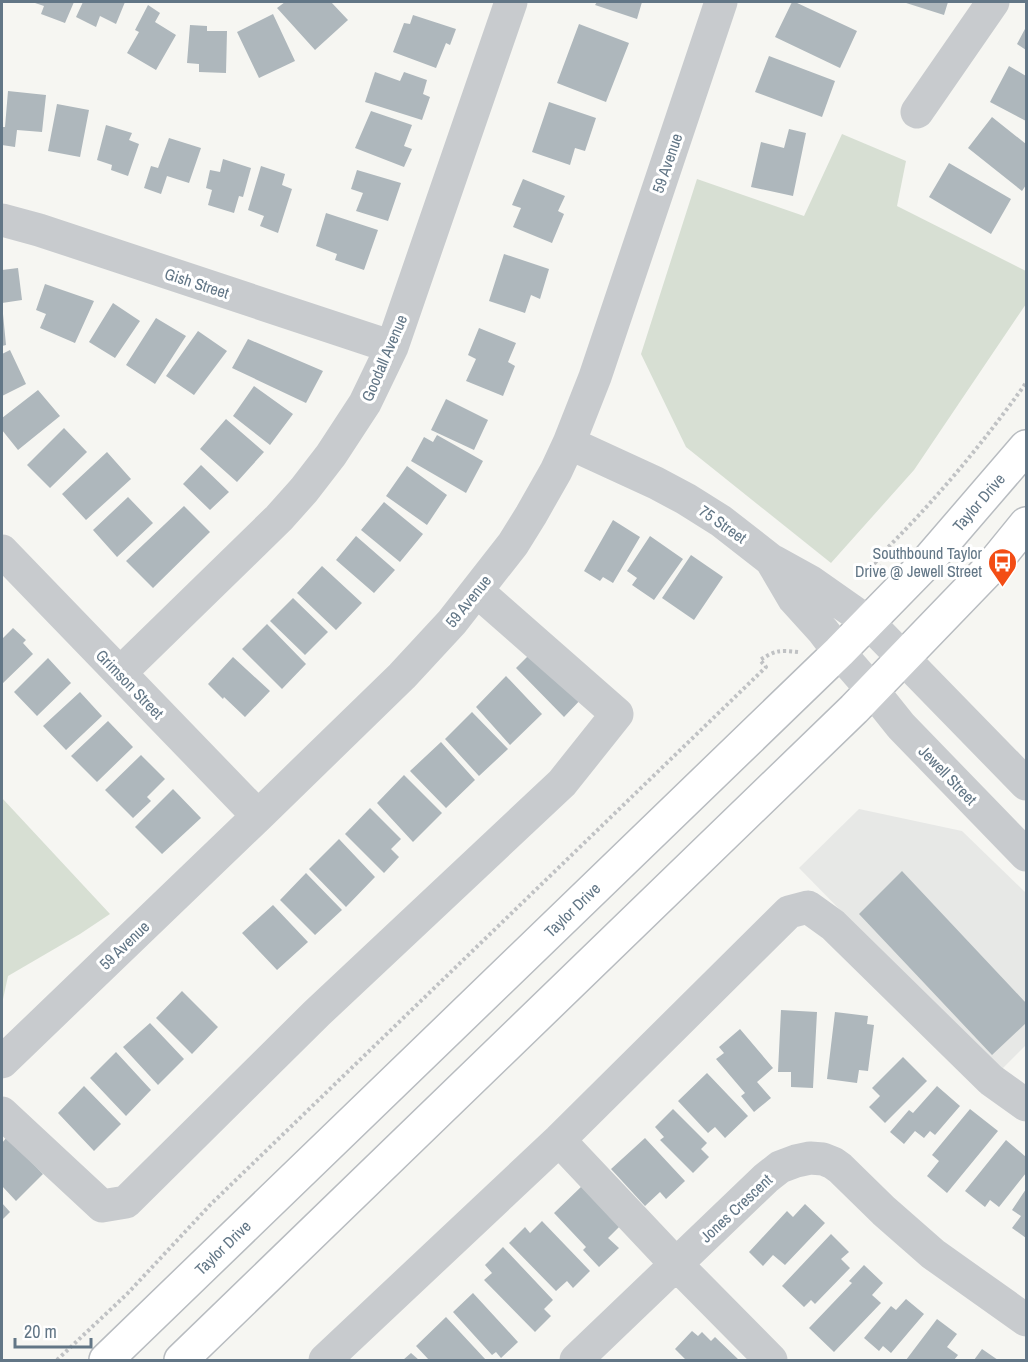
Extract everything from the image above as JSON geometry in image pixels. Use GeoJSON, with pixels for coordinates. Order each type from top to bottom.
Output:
{"type":"FeatureCollection","features":[{"type":"Feature","properties":{"kind":"main road","name":"Taylor Drive"},"geometry":{"type":"LineString","coordinates":[[106,1360],[839,652],[969,516],[1026,447]]}},
{"type":"Feature","properties":{"kind":"main road"},"geometry":{"type":"LineString","coordinates":[[181,1360],[873,691],[991,567],[1026,524]]}},
{"type":"Feature","properties":{"kind":"street","name":"Goodall Avenue"},"geometry":{"type":"LineString","coordinates":[[120,673],[304,490],[331,455],[365,403],[392,347],[511,2]]}},
{"type":"Feature","properties":{"kind":"street","name":"59 Avenue"},"geometry":{"type":"LineString","coordinates":[[2,1062],[408,669],[452,622],[513,544],[556,471],[595,377],[721,2]]}},
{"type":"Feature","properties":{"kind":"street"},"geometry":{"type":"LineString","coordinates":[[918,112],[993,2]]}},
{"type":"Feature","properties":{"kind":"street","name":"Gish Street"},"geometry":{"type":"LineString","coordinates":[[2,220],[39,230],[392,347]]}},
{"type":"Feature","properties":{"kind":"street","name":"75 Street"},"geometry":{"type":"LineString","coordinates":[[569,443],[656,483],[721,521],[771,560],[794,598],[839,652]]}},
{"type":"Feature","properties":{"kind":"street","name":"Grimson Street"},"geometry":{"type":"LineString","coordinates":[[2,552],[258,816]]}},
{"type":"Feature","properties":{"kind":"street"},"geometry":{"type":"LineString","coordinates":[[771,560],[811,582],[868,622],[1026,784]]}},
{"type":"Feature","properties":{"kind":"street"},"geometry":{"type":"LineString","coordinates":[[2,1113],[102,1206],[126,1202],[317,1013],[562,783],[617,714],[477,591]]}},
{"type":"Feature","properties":{"kind":"street","name":"Jewell Street"},"geometry":{"type":"LineString","coordinates":[[839,652],[901,726],[1026,855]]}},
{"type":"Feature","properties":{"kind":"street"},"geometry":{"type":"LineString","coordinates":[[325,1360],[559,1140],[789,912],[808,907],[833,925],[991,1080],[1026,1105]]}},
{"type":"Feature","properties":{"kind":"street"},"geometry":{"type":"LineString","coordinates":[[559,1140],[771,1360]]}},
{"type":"Feature","properties":{"kind":"street","name":"Jones Crescent"},"geometry":{"type":"LineString","coordinates":[[576,1360],[766,1178],[780,1167],[810,1158],[823,1159],[840,1168],[933,1254],[1026,1320]]}},
{"type":"Feature","properties":{"kind":"path"},"geometry":{"type":"LineString","coordinates":[[876,575],[882,569],[874,561],[961,467],[1026,382]]}},
{"type":"Feature","properties":{"kind":"path"},"geometry":{"type":"LineString","coordinates":[[57,1360],[134,1287],[211,1204],[766,667],[760,660],[783,650],[801,652]]}},
{"type":"Feature","properties":{"kind":"shaded area"},"geometry":{"type":"Polygon","coordinates":[[[842,134],[906,161],[897,206],[1026,271],[1026,304],[914,470],[831,563],[686,447],[641,354],[697,179],[804,216],[842,134]]]}},
{"type":"Feature","properties":{"kind":"shaded area"},"geometry":{"type":"Polygon","coordinates":[[[2,798],[110,914],[8,976],[2,1004],[2,798]]]}},
{"type":"Feature","properties":{"kind":"shaded area"},"geometry":{"type":"Polygon","coordinates":[[[859,809],[962,831],[1026,893],[1026,1045],[999,1072],[799,868],[859,809]]]}},
{"type":"Feature","properties":{"kind":"building"},"geometry":{"type":"Polygon","coordinates":[[[32,2],[74,2],[65,23],[41,14],[44,6],[32,2]]]}},
{"type":"Feature","properties":{"kind":"building"},"geometry":{"type":"Polygon","coordinates":[[[83,2],[125,2],[116,24],[100,16],[96,27],[76,17],[83,2]]]}},
{"type":"Feature","properties":{"kind":"building"},"geometry":{"type":"Polygon","coordinates":[[[285,2],[331,2],[348,20],[315,50],[277,8],[285,2]]]}},
{"type":"Feature","properties":{"kind":"building"},"geometry":{"type":"Polygon","coordinates":[[[597,2],[642,2],[637,19],[595,5],[597,2]]]}},
{"type":"Feature","properties":{"kind":"building"},"geometry":{"type":"Polygon","coordinates":[[[792,2],[857,31],[840,68],[775,37],[792,2]]]}},
{"type":"Feature","properties":{"kind":"building"},"geometry":{"type":"Polygon","coordinates":[[[903,2],[948,2],[944,15],[903,2]]]}},
{"type":"Feature","properties":{"kind":"building"},"geometry":{"type":"Polygon","coordinates":[[[148,5],[160,13],[155,22],[176,35],[156,70],[127,53],[139,32],[135,30],[148,5]]]}},
{"type":"Feature","properties":{"kind":"building"},"geometry":{"type":"Polygon","coordinates":[[[273,14],[295,61],[259,78],[237,32],[273,14]]]}},
{"type":"Feature","properties":{"kind":"building"},"geometry":{"type":"Polygon","coordinates":[[[413,15],[456,29],[450,45],[446,43],[436,68],[393,52],[404,23],[410,24],[413,15]]]}},
{"type":"Feature","properties":{"kind":"building"},"geometry":{"type":"Polygon","coordinates":[[[579,24],[629,43],[606,102],[557,83],[579,24]]]}},
{"type":"Feature","properties":{"kind":"building"},"geometry":{"type":"Polygon","coordinates":[[[190,25],[207,26],[207,31],[227,31],[226,73],[199,72],[199,64],[187,63],[190,25]]]}},
{"type":"Feature","properties":{"kind":"building"},"geometry":{"type":"Polygon","coordinates":[[[1026,27],[1026,50],[1017,44],[1026,27]]]}},
{"type":"Feature","properties":{"kind":"building"},"geometry":{"type":"Polygon","coordinates":[[[769,56],[835,81],[822,117],[755,92],[769,56]]]}},
{"type":"Feature","properties":{"kind":"building"},"geometry":{"type":"Polygon","coordinates":[[[1009,66],[1026,76],[1026,121],[990,102],[1009,66]]]}},
{"type":"Feature","properties":{"kind":"building"},"geometry":{"type":"Polygon","coordinates":[[[375,72],[400,81],[404,72],[427,80],[423,94],[430,97],[422,120],[365,102],[375,72]]]}},
{"type":"Feature","properties":{"kind":"building"},"geometry":{"type":"Polygon","coordinates":[[[8,91],[46,95],[42,132],[17,130],[15,147],[2,145],[2,127],[5,127],[8,91]]]}},
{"type":"Feature","properties":{"kind":"building"},"geometry":{"type":"Polygon","coordinates":[[[549,102],[596,118],[585,151],[575,148],[570,165],[532,152],[549,102]]]}},
{"type":"Feature","properties":{"kind":"building"},"geometry":{"type":"Polygon","coordinates":[[[57,104],[89,110],[80,157],[48,151],[57,104]]]}},
{"type":"Feature","properties":{"kind":"building"},"geometry":{"type":"Polygon","coordinates":[[[371,111],[412,125],[404,146],[412,149],[404,167],[355,148],[371,111]]]}},
{"type":"Feature","properties":{"kind":"building"},"geometry":{"type":"Polygon","coordinates":[[[992,117],[1026,144],[1026,185],[1022,191],[968,148],[992,117]]]}},
{"type":"Feature","properties":{"kind":"building"},"geometry":{"type":"Polygon","coordinates":[[[106,125],[132,133],[129,140],[139,144],[128,176],[111,170],[112,165],[97,160],[106,125]]]}},
{"type":"Feature","properties":{"kind":"building"},"geometry":{"type":"Polygon","coordinates":[[[789,129],[806,133],[793,196],[751,187],[761,142],[784,148],[789,129]]]}},
{"type":"Feature","properties":{"kind":"building"},"geometry":{"type":"Polygon","coordinates":[[[169,138],[201,148],[189,183],[167,176],[161,194],[144,188],[151,166],[158,168],[169,138]]]}},
{"type":"Feature","properties":{"kind":"building"},"geometry":{"type":"Polygon","coordinates":[[[223,159],[251,168],[243,197],[239,196],[234,213],[208,205],[212,190],[206,188],[210,170],[220,172],[223,159]]]}},
{"type":"Feature","properties":{"kind":"building"},"geometry":{"type":"Polygon","coordinates":[[[949,163],[1011,199],[991,234],[929,197],[949,163]]]}},
{"type":"Feature","properties":{"kind":"building"},"geometry":{"type":"Polygon","coordinates":[[[261,166],[285,174],[282,185],[292,189],[278,233],[260,226],[264,216],[248,210],[261,166]]]}},
{"type":"Feature","properties":{"kind":"building"},"geometry":{"type":"Polygon","coordinates":[[[357,170],[401,183],[388,221],[356,211],[363,193],[351,189],[357,170]]]}},
{"type":"Feature","properties":{"kind":"building"},"geometry":{"type":"Polygon","coordinates":[[[523,179],[565,196],[558,211],[564,214],[552,243],[513,227],[521,208],[512,205],[523,179]]]}},
{"type":"Feature","properties":{"kind":"building"},"geometry":{"type":"Polygon","coordinates":[[[326,213],[378,230],[364,270],[335,260],[337,254],[316,246],[326,213]]]}},
{"type":"Feature","properties":{"kind":"building"},"geometry":{"type":"Polygon","coordinates":[[[504,254],[549,269],[540,299],[531,295],[525,313],[489,301],[504,254]]]}},
{"type":"Feature","properties":{"kind":"building"},"geometry":{"type":"Polygon","coordinates":[[[18,268],[22,300],[2,303],[2,270],[18,268]]]}},
{"type":"Feature","properties":{"kind":"building"},"geometry":{"type":"Polygon","coordinates":[[[45,284],[94,301],[75,343],[40,328],[46,314],[36,310],[45,284]]]}},
{"type":"Feature","properties":{"kind":"building"},"geometry":{"type":"Polygon","coordinates":[[[113,303],[140,321],[115,358],[89,342],[113,303]]]}},
{"type":"Feature","properties":{"kind":"building"},"geometry":{"type":"Polygon","coordinates":[[[2,314],[6,345],[2,346],[2,314]]]}},
{"type":"Feature","properties":{"kind":"building"},"geometry":{"type":"Polygon","coordinates":[[[156,318],[186,336],[155,384],[126,365],[156,318]]]}},
{"type":"Feature","properties":{"kind":"building"},"geometry":{"type":"Polygon","coordinates":[[[479,328],[516,343],[508,362],[515,366],[503,396],[466,381],[476,359],[468,355],[479,328]]]}},
{"type":"Feature","properties":{"kind":"building"},"geometry":{"type":"Polygon","coordinates":[[[198,331],[227,351],[194,395],[166,376],[198,331]]]}},
{"type":"Feature","properties":{"kind":"building"},"geometry":{"type":"Polygon","coordinates":[[[248,339],[323,371],[306,403],[232,368],[248,339]]]}},
{"type":"Feature","properties":{"kind":"building"},"geometry":{"type":"Polygon","coordinates":[[[10,350],[26,384],[2,396],[2,354],[10,350]]]}},
{"type":"Feature","properties":{"kind":"building"},"geometry":{"type":"Polygon","coordinates":[[[254,386],[293,414],[270,445],[233,416],[254,386]]]}},
{"type":"Feature","properties":{"kind":"building"},"geometry":{"type":"Polygon","coordinates":[[[38,390],[60,416],[18,450],[2,430],[2,418],[38,390]]]}},
{"type":"Feature","properties":{"kind":"building"},"geometry":{"type":"Polygon","coordinates":[[[446,399],[488,420],[474,450],[431,430],[446,399]]]}},
{"type":"Feature","properties":{"kind":"building"},"geometry":{"type":"Polygon","coordinates":[[[226,419],[264,452],[237,482],[200,449],[226,419]]]}},
{"type":"Feature","properties":{"kind":"building"},"geometry":{"type":"Polygon","coordinates":[[[64,428],[87,452],[50,488],[27,465],[64,428]]]}},
{"type":"Feature","properties":{"kind":"building"},"geometry":{"type":"Polygon","coordinates":[[[437,435],[483,461],[466,493],[411,461],[424,437],[433,442],[437,435]]]}},
{"type":"Feature","properties":{"kind":"building"},"geometry":{"type":"Polygon","coordinates":[[[107,452],[131,479],[86,520],[62,494],[107,452]]]}},
{"type":"Feature","properties":{"kind":"building"},"geometry":{"type":"Polygon","coordinates":[[[201,465],[229,492],[210,510],[183,484],[201,465]]]}},
{"type":"Feature","properties":{"kind":"building"},"geometry":{"type":"Polygon","coordinates":[[[407,466],[447,495],[427,525],[386,496],[407,466]]]}},
{"type":"Feature","properties":{"kind":"building"},"geometry":{"type":"Polygon","coordinates":[[[128,497],[153,523],[117,557],[93,530],[128,497]]]}},
{"type":"Feature","properties":{"kind":"building"},"geometry":{"type":"Polygon","coordinates":[[[384,502],[423,534],[400,562],[361,530],[384,502]]]}},
{"type":"Feature","properties":{"kind":"building"},"geometry":{"type":"Polygon","coordinates":[[[184,506],[210,532],[153,588],[126,561],[184,506]]]}},
{"type":"Feature","properties":{"kind":"building"},"geometry":{"type":"Polygon","coordinates":[[[613,520],[640,537],[613,583],[603,577],[600,581],[584,571],[613,520]]]}},
{"type":"Feature","properties":{"kind":"building"},"geometry":{"type":"Polygon","coordinates":[[[356,536],[395,570],[374,593],[336,560],[356,536]]]}},
{"type":"Feature","properties":{"kind":"building"},"geometry":{"type":"Polygon","coordinates":[[[650,536],[683,559],[654,600],[632,585],[637,578],[627,571],[650,536]]]}},
{"type":"Feature","properties":{"kind":"building"},"geometry":{"type":"Polygon","coordinates":[[[691,555],[723,577],[694,620],[662,598],[691,555]]]}},
{"type":"Feature","properties":{"kind":"building"},"geometry":{"type":"Polygon","coordinates":[[[322,566],[362,603],[336,630],[297,593],[322,566]]]}},
{"type":"Feature","properties":{"kind":"building"},"geometry":{"type":"Polygon","coordinates":[[[293,598],[328,632],[305,655],[270,621],[293,598]]]}},
{"type":"Feature","properties":{"kind":"building"},"geometry":{"type":"Polygon","coordinates":[[[267,624],[306,664],[282,689],[242,649],[267,624]]]}},
{"type":"Feature","properties":{"kind":"building"},"geometry":{"type":"Polygon","coordinates":[[[13,628],[26,640],[23,643],[33,654],[2,684],[2,639],[13,628]]]}},
{"type":"Feature","properties":{"kind":"building"},"geometry":{"type":"Polygon","coordinates":[[[537,647],[585,695],[564,717],[516,668],[537,647]]]}},
{"type":"Feature","properties":{"kind":"building"},"geometry":{"type":"Polygon","coordinates":[[[233,657],[270,691],[245,717],[208,684],[233,657]]]}},
{"type":"Feature","properties":{"kind":"building"},"geometry":{"type":"Polygon","coordinates":[[[48,658],[71,683],[37,716],[14,692],[48,658]]]}},
{"type":"Feature","properties":{"kind":"building"},"geometry":{"type":"Polygon","coordinates":[[[506,676],[542,714],[510,745],[476,707],[506,676]]]}},
{"type":"Feature","properties":{"kind":"building"},"geometry":{"type":"Polygon","coordinates":[[[80,692],[102,716],[66,750],[43,726],[80,692]]]}},
{"type":"Feature","properties":{"kind":"building"},"geometry":{"type":"Polygon","coordinates":[[[472,712],[508,749],[479,776],[445,739],[472,712]]]}},
{"type":"Feature","properties":{"kind":"building"},"geometry":{"type":"Polygon","coordinates":[[[108,721],[133,747],[97,782],[71,756],[108,721]]]}},
{"type":"Feature","properties":{"kind":"building"},"geometry":{"type":"Polygon","coordinates":[[[441,742],[475,780],[446,808],[410,771],[441,742]]]}},
{"type":"Feature","properties":{"kind":"building"},"geometry":{"type":"Polygon","coordinates":[[[141,755],[165,779],[147,797],[151,801],[133,818],[105,790],[141,755]]]}},
{"type":"Feature","properties":{"kind":"building"},"geometry":{"type":"Polygon","coordinates":[[[404,775],[442,813],[413,842],[377,803],[404,775]]]}},
{"type":"Feature","properties":{"kind":"building"},"geometry":{"type":"Polygon","coordinates":[[[173,789],[201,818],[162,854],[135,827],[173,789]]]}},
{"type":"Feature","properties":{"kind":"building"},"geometry":{"type":"Polygon","coordinates":[[[370,808],[401,839],[391,849],[399,857],[384,873],[345,834],[370,808]]]}},
{"type":"Feature","properties":{"kind":"building"},"geometry":{"type":"Polygon","coordinates":[[[339,839],[375,877],[346,907],[309,869],[339,839]]]}},
{"type":"Feature","properties":{"kind":"building"},"geometry":{"type":"Polygon","coordinates":[[[902,871],[1026,1003],[1026,1023],[992,1055],[859,914],[902,871]]]}},
{"type":"Feature","properties":{"kind":"building"},"geometry":{"type":"Polygon","coordinates":[[[306,873],[342,910],[315,935],[280,900],[306,873]]]}},
{"type":"Feature","properties":{"kind":"building"},"geometry":{"type":"Polygon","coordinates":[[[273,905],[308,942],[277,970],[242,933],[273,905]]]}},
{"type":"Feature","properties":{"kind":"building"},"geometry":{"type":"Polygon","coordinates":[[[182,991],[218,1027],[192,1054],[156,1018],[182,991]]]}},
{"type":"Feature","properties":{"kind":"building"},"geometry":{"type":"Polygon","coordinates":[[[781,1010],[817,1012],[813,1088],[791,1087],[791,1072],[778,1072],[781,1010]]]}},
{"type":"Feature","properties":{"kind":"building"},"geometry":{"type":"Polygon","coordinates":[[[835,1012],[868,1016],[867,1024],[874,1025],[868,1071],[859,1070],[857,1083],[827,1079],[835,1012]]]}},
{"type":"Feature","properties":{"kind":"building"},"geometry":{"type":"Polygon","coordinates":[[[150,1023],[184,1059],[158,1085],[123,1047],[150,1023]]]}},
{"type":"Feature","properties":{"kind":"building"},"geometry":{"type":"Polygon","coordinates":[[[740,1029],[773,1068],[757,1082],[771,1098],[754,1112],[741,1096],[745,1093],[716,1059],[724,1053],[719,1047],[740,1029]]]}},
{"type":"Feature","properties":{"kind":"building"},"geometry":{"type":"Polygon","coordinates":[[[116,1052],[151,1090],[126,1116],[90,1078],[116,1052]]]}},
{"type":"Feature","properties":{"kind":"building"},"geometry":{"type":"Polygon","coordinates":[[[903,1057],[927,1081],[885,1123],[869,1107],[880,1096],[872,1088],[903,1057]]]}},
{"type":"Feature","properties":{"kind":"building"},"geometry":{"type":"Polygon","coordinates":[[[707,1073],[748,1116],[725,1138],[715,1127],[708,1133],[678,1101],[707,1073]]]}},
{"type":"Feature","properties":{"kind":"building"},"geometry":{"type":"Polygon","coordinates":[[[84,1086],[121,1124],[94,1151],[58,1113],[84,1086]]]}},
{"type":"Feature","properties":{"kind":"building"},"geometry":{"type":"Polygon","coordinates":[[[937,1086],[960,1106],[935,1135],[930,1131],[924,1138],[915,1131],[904,1144],[890,1132],[909,1110],[913,1113],[937,1086]]]}},
{"type":"Feature","properties":{"kind":"building"},"geometry":{"type":"Polygon","coordinates":[[[673,1109],[707,1143],[701,1149],[709,1157],[693,1173],[660,1140],[664,1137],[655,1127],[673,1109]]]}},
{"type":"Feature","properties":{"kind":"building"},"geometry":{"type":"Polygon","coordinates":[[[970,1109],[998,1131],[947,1193],[927,1176],[939,1161],[932,1155],[970,1109]]]}},
{"type":"Feature","properties":{"kind":"building"},"geometry":{"type":"Polygon","coordinates":[[[7,1137],[43,1174],[16,1201],[2,1186],[2,1143],[7,1137]]]}},
{"type":"Feature","properties":{"kind":"building"},"geometry":{"type":"Polygon","coordinates":[[[645,1138],[685,1181],[666,1199],[660,1192],[645,1206],[611,1169],[645,1138]]]}},
{"type":"Feature","properties":{"kind":"building"},"geometry":{"type":"Polygon","coordinates":[[[1006,1140],[1026,1157],[1026,1173],[999,1207],[990,1200],[985,1207],[965,1191],[1006,1140]]]}},
{"type":"Feature","properties":{"kind":"building"},"geometry":{"type":"Polygon","coordinates":[[[583,1185],[620,1226],[608,1238],[619,1248],[599,1267],[583,1250],[586,1247],[554,1213],[583,1185]]]}},
{"type":"Feature","properties":{"kind":"building"},"geometry":{"type":"Polygon","coordinates":[[[1026,1189],[1026,1238],[1012,1228],[1021,1216],[1012,1210],[1026,1189]]]}},
{"type":"Feature","properties":{"kind":"building"},"geometry":{"type":"Polygon","coordinates":[[[2,1203],[10,1212],[2,1220],[2,1203]]]}},
{"type":"Feature","properties":{"kind":"building"},"geometry":{"type":"Polygon","coordinates":[[[805,1204],[825,1223],[785,1265],[773,1255],[763,1266],[749,1252],[787,1211],[793,1217],[805,1204]]]}},
{"type":"Feature","properties":{"kind":"building"},"geometry":{"type":"Polygon","coordinates":[[[542,1221],[590,1271],[573,1288],[567,1281],[556,1291],[509,1243],[525,1227],[530,1233],[542,1221]]]}},
{"type":"Feature","properties":{"kind":"building"},"geometry":{"type":"Polygon","coordinates":[[[831,1234],[849,1252],[841,1259],[850,1268],[815,1304],[811,1300],[804,1307],[782,1286],[831,1234]]]}},
{"type":"Feature","properties":{"kind":"building"},"geometry":{"type":"Polygon","coordinates":[[[503,1247],[553,1300],[544,1309],[551,1316],[535,1332],[484,1280],[492,1273],[485,1265],[503,1247]]]}},
{"type":"Feature","properties":{"kind":"building"},"geometry":{"type":"Polygon","coordinates":[[[864,1265],[883,1283],[872,1295],[881,1303],[834,1352],[809,1328],[852,1283],[849,1281],[864,1265]]]}},
{"type":"Feature","properties":{"kind":"building"},"geometry":{"type":"Polygon","coordinates":[[[473,1293],[518,1342],[501,1358],[496,1352],[492,1355],[453,1312],[473,1293]]]}},
{"type":"Feature","properties":{"kind":"building"},"geometry":{"type":"Polygon","coordinates":[[[906,1299],[924,1314],[891,1353],[883,1346],[879,1351],[864,1338],[891,1306],[896,1310],[906,1299]]]}},
{"type":"Feature","properties":{"kind":"building"},"geometry":{"type":"Polygon","coordinates":[[[446,1317],[486,1360],[429,1360],[416,1346],[446,1317]]]}},
{"type":"Feature","properties":{"kind":"building"},"geometry":{"type":"Polygon","coordinates":[[[937,1319],[957,1334],[947,1347],[958,1355],[954,1360],[906,1360],[937,1319]]]}},
{"type":"Feature","properties":{"kind":"building"},"geometry":{"type":"Polygon","coordinates":[[[692,1331],[698,1336],[702,1332],[711,1341],[715,1337],[739,1360],[686,1360],[675,1349],[692,1331]]]}},
{"type":"Feature","properties":{"kind":"building"},"geometry":{"type":"Polygon","coordinates":[[[982,1349],[998,1360],[974,1360],[982,1349]]]}},
{"type":"Feature","properties":{"kind":"building"},"geometry":{"type":"Polygon","coordinates":[[[411,1353],[419,1360],[403,1360],[411,1353]]]}},
{"type":"Feature","properties":{"kind":"place","name":"Southbound Taylor Drive @ Jewell Street"},"geometry":{"type":"Point","coordinates":[1003,588]}}]}
